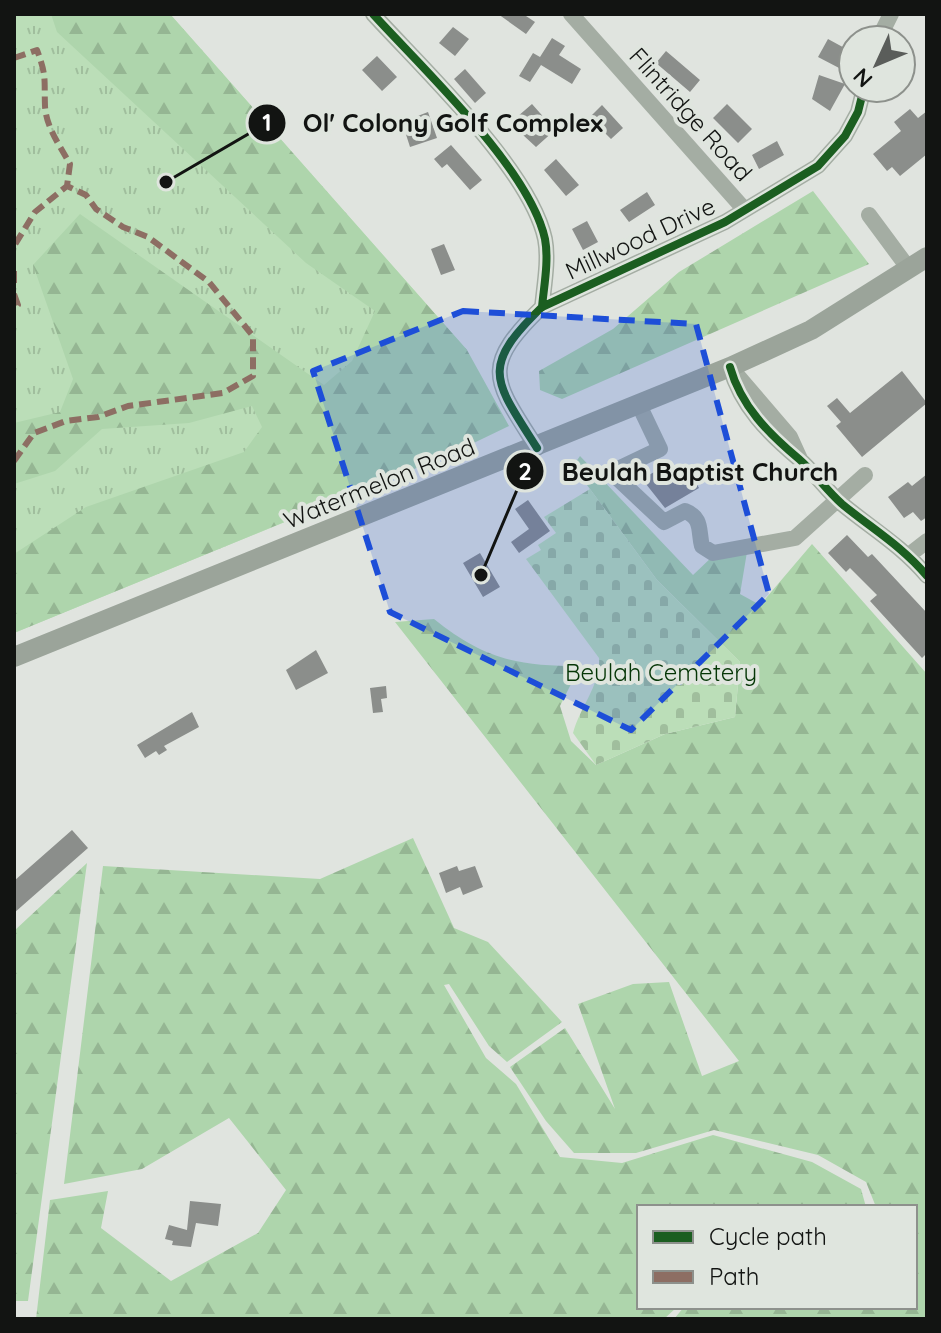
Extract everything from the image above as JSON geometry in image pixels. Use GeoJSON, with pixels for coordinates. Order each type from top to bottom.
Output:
{"type":"FeatureCollection","features":[{"type":"Feature","properties":{"kind":"main road","name":"Watermelon Road"},"geometry":{"type":"LineString","coordinates":[[14,657],[537,448],[730,367],[811,330],[927,257]]}},
{"type":"Feature","properties":{"kind":"street"},"geometry":{"type":"LineString","coordinates":[[373,14],[433,75],[514,176],[538,214],[546,242],[542,307]]}},
{"type":"Feature","properties":{"kind":"street","name":"Flintridge Road"},"geometry":{"type":"LineString","coordinates":[[571,14],[744,209]]}},
{"type":"Feature","properties":{"kind":"street","name":"Millwood Drive"},"geometry":{"type":"LineString","coordinates":[[537,448],[501,390],[498,376],[504,350],[542,307],[713,228],[829,157],[860,104]]}},
{"type":"Feature","properties":{"kind":"street"},"geometry":{"type":"LineString","coordinates":[[869,215],[909,269]]}},
{"type":"Feature","properties":{"kind":"street"},"geometry":{"type":"LineString","coordinates":[[730,367],[790,437],[800,460],[837,500],[909,555],[927,576]]}},
{"type":"Feature","properties":{"kind":"street"},"geometry":{"type":"LineString","coordinates":[[639,405],[660,449],[616,470],[614,475],[664,522],[685,511],[691,513],[701,526],[702,546],[713,553],[795,538],[865,475]]}},
{"type":"Feature","properties":{"kind":"street"},"geometry":{"type":"LineString","coordinates":[[909,555],[927,541]]}},
{"type":"Feature","properties":{"kind":"highlighted area"},"geometry":{"type":"Polygon","coordinates":[[[463,311],[696,324],[769,594],[631,730],[390,612],[313,371],[463,311]]]}},
{"type":"Feature","properties":{"kind":"green space"},"geometry":{"type":"Polygon","coordinates":[[[14,14],[170,14],[467,350],[419,467],[14,633],[14,14]]]}},
{"type":"Feature","properties":{"kind":"green space"},"geometry":{"type":"Polygon","coordinates":[[[51,14],[170,14],[467,350],[509,426],[455,452],[14,633],[14,554],[86,507],[244,452],[262,427],[252,406],[189,423],[102,429],[55,471],[14,484],[14,423],[60,412],[73,379],[33,265],[80,214],[324,385],[352,361],[375,311],[306,263],[57,32],[51,14]]]}},
{"type":"Feature","properties":{"kind":"green space"},"geometry":{"type":"Polygon","coordinates":[[[813,191],[869,264],[562,399],[540,390],[539,371],[613,329],[679,272],[813,191]]]}},
{"type":"Feature","properties":{"kind":"green space"},"geometry":{"type":"Polygon","coordinates":[[[580,456],[693,575],[713,556],[747,552],[740,594],[760,605],[812,544],[927,674],[927,1319],[674,1319],[682,1309],[917,1309],[917,1205],[875,1205],[866,1182],[818,1155],[714,1130],[636,1153],[574,1153],[546,1121],[510,1067],[565,1028],[615,1109],[578,1004],[633,984],[669,982],[702,1076],[739,1061],[395,622],[434,619],[469,643],[502,658],[580,666],[560,706],[571,741],[596,765],[665,734],[735,717],[740,662],[657,580],[573,466],[580,456]]]}},
{"type":"Feature","properties":{"kind":"green space","name":"Beulah Cemetery"},"geometry":{"type":"Polygon","coordinates":[[[590,489],[657,580],[740,662],[735,717],[665,734],[596,765],[573,733],[597,677],[599,658],[526,559],[541,550],[538,545],[556,533],[544,517],[590,489]]]}},
{"type":"Feature","properties":{"kind":"green space"},"geometry":{"type":"Polygon","coordinates":[[[413,838],[454,928],[488,942],[562,1022],[507,1062],[489,1046],[449,984],[444,985],[486,1058],[516,1084],[560,1157],[622,1163],[713,1135],[812,1162],[861,1189],[865,1205],[637,1205],[637,1309],[675,1309],[664,1319],[36,1319],[50,1200],[108,1191],[101,1228],[171,1281],[258,1233],[286,1190],[229,1118],[142,1169],[64,1184],[103,866],[320,879],[413,838]]]}},
{"type":"Feature","properties":{"kind":"green space"},"geometry":{"type":"Polygon","coordinates":[[[87,863],[28,1301],[14,1301],[14,931],[87,863]]]}},
{"type":"Feature","properties":{"kind":"building"},"geometry":{"type":"Polygon","coordinates":[[[498,14],[523,14],[535,22],[526,34],[498,14]]]}},
{"type":"Feature","properties":{"kind":"building"},"geometry":{"type":"Polygon","coordinates":[[[453,27],[469,39],[455,56],[439,43],[453,27]]]}},
{"type":"Feature","properties":{"kind":"building"},"geometry":{"type":"Polygon","coordinates":[[[552,38],[565,46],[559,55],[581,69],[572,84],[541,65],[530,82],[519,76],[533,53],[540,57],[552,38]]]}},
{"type":"Feature","properties":{"kind":"building"},"geometry":{"type":"Polygon","coordinates":[[[828,39],[837,44],[837,67],[818,57],[828,39]]]}},
{"type":"Feature","properties":{"kind":"building"},"geometry":{"type":"Polygon","coordinates":[[[666,51],[700,80],[690,92],[656,63],[666,51]]]}},
{"type":"Feature","properties":{"kind":"building"},"geometry":{"type":"Polygon","coordinates":[[[377,56],[397,77],[382,91],[362,70],[377,56]]]}},
{"type":"Feature","properties":{"kind":"building"},"geometry":{"type":"Polygon","coordinates":[[[465,69],[486,93],[475,103],[454,79],[465,69]]]}},
{"type":"Feature","properties":{"kind":"building"},"geometry":{"type":"Polygon","coordinates":[[[819,75],[837,81],[837,98],[830,111],[812,99],[819,75]]]}},
{"type":"Feature","properties":{"kind":"building"},"geometry":{"type":"Polygon","coordinates":[[[532,104],[555,130],[536,147],[510,123],[532,104]]]}},
{"type":"Feature","properties":{"kind":"building"},"geometry":{"type":"Polygon","coordinates":[[[727,104],[752,129],[738,143],[713,118],[727,104]]]}},
{"type":"Feature","properties":{"kind":"building"},"geometry":{"type":"Polygon","coordinates":[[[602,105],[623,128],[611,139],[598,126],[593,131],[585,122],[602,105]]]}},
{"type":"Feature","properties":{"kind":"building"},"geometry":{"type":"Polygon","coordinates":[[[910,109],[918,118],[927,111],[927,154],[900,176],[892,167],[887,171],[873,154],[901,131],[894,122],[910,109]]]}},
{"type":"Feature","properties":{"kind":"building"},"geometry":{"type":"Polygon","coordinates":[[[428,112],[437,138],[410,147],[402,122],[428,112]]]}},
{"type":"Feature","properties":{"kind":"building"},"geometry":{"type":"Polygon","coordinates":[[[777,141],[784,155],[759,169],[752,155],[777,141]]]}},
{"type":"Feature","properties":{"kind":"building"},"geometry":{"type":"Polygon","coordinates":[[[451,145],[482,180],[470,190],[447,164],[442,168],[434,159],[451,145]]]}},
{"type":"Feature","properties":{"kind":"building"},"geometry":{"type":"Polygon","coordinates":[[[556,159],[579,185],[566,196],[544,170],[556,159]]]}},
{"type":"Feature","properties":{"kind":"building"},"geometry":{"type":"Polygon","coordinates":[[[647,192],[655,205],[629,222],[620,210],[647,192]]]}},
{"type":"Feature","properties":{"kind":"building"},"geometry":{"type":"Polygon","coordinates":[[[587,221],[598,242],[583,250],[572,229],[587,221]]]}},
{"type":"Feature","properties":{"kind":"building"},"geometry":{"type":"Polygon","coordinates":[[[444,244],[455,270],[441,275],[431,249],[444,244]]]}},
{"type":"Feature","properties":{"kind":"building"},"geometry":{"type":"Polygon","coordinates":[[[902,371],[927,403],[862,457],[836,426],[841,422],[827,406],[837,398],[850,413],[902,371]]]}},
{"type":"Feature","properties":{"kind":"building"},"geometry":{"type":"Polygon","coordinates":[[[668,464],[673,473],[686,465],[699,488],[665,508],[642,479],[668,464]]]}},
{"type":"Feature","properties":{"kind":"building"},"geometry":{"type":"Polygon","coordinates":[[[927,474],[927,517],[921,521],[913,512],[904,518],[888,497],[908,482],[912,486],[927,474]]]}},
{"type":"Feature","properties":{"kind":"building"},"geometry":{"type":"Polygon","coordinates":[[[528,500],[550,531],[519,553],[511,542],[529,529],[515,509],[528,500]]]}},
{"type":"Feature","properties":{"kind":"building"},"geometry":{"type":"Polygon","coordinates":[[[847,535],[868,557],[872,554],[927,613],[927,653],[922,658],[870,601],[877,595],[850,568],[846,572],[828,553],[847,535]]]}},
{"type":"Feature","properties":{"kind":"building"},"geometry":{"type":"Polygon","coordinates":[[[480,553],[500,587],[483,597],[463,563],[480,553]]]}},
{"type":"Feature","properties":{"kind":"building"},"geometry":{"type":"Polygon","coordinates":[[[316,650],[328,673],[296,690],[286,670],[316,650]]]}},
{"type":"Feature","properties":{"kind":"building"},"geometry":{"type":"Polygon","coordinates":[[[386,686],[387,698],[381,699],[383,712],[373,713],[370,688],[386,686]]]}},
{"type":"Feature","properties":{"kind":"building"},"geometry":{"type":"Polygon","coordinates":[[[192,712],[199,727],[164,746],[167,750],[159,755],[156,751],[145,758],[137,745],[192,712]]]}},
{"type":"Feature","properties":{"kind":"building"},"geometry":{"type":"Polygon","coordinates":[[[72,830],[88,848],[14,913],[14,881],[72,830]]]}},
{"type":"Feature","properties":{"kind":"building"},"geometry":{"type":"Polygon","coordinates":[[[457,866],[459,871],[475,866],[483,887],[463,895],[460,887],[446,893],[439,873],[457,866]]]}},
{"type":"Feature","properties":{"kind":"building"},"geometry":{"type":"Polygon","coordinates":[[[190,1201],[221,1204],[218,1226],[196,1223],[191,1247],[172,1245],[173,1241],[165,1239],[169,1225],[187,1230],[190,1201]]]}},
{"type":"Feature","properties":{"kind":"marked path"},"geometry":{"type":"LineString","coordinates":[[14,58],[37,50],[44,72],[48,121],[70,164],[67,186],[35,212],[14,246]]}},
{"type":"Feature","properties":{"kind":"marked path"},"geometry":{"type":"LineString","coordinates":[[14,461],[34,433],[66,421],[98,417],[128,406],[223,393],[253,376],[253,336],[209,282],[148,237],[123,227],[96,209],[86,195],[67,186]]}},
{"type":"Feature","properties":{"kind":"marked path"},"geometry":{"type":"LineString","coordinates":[[14,271],[14,284]]}},
{"type":"Feature","properties":{"kind":"marked path"},"geometry":{"type":"LineString","coordinates":[[14,294],[18,305],[14,310]]}},
{"type":"Feature","properties":{"kind":"cycle path"},"geometry":{"type":"LineString","coordinates":[[373,14],[472,120],[519,182],[535,211],[545,239],[542,307]]}},
{"type":"Feature","properties":{"kind":"cycle path"},"geometry":{"type":"LineString","coordinates":[[537,448],[511,406],[500,375],[501,360],[522,328],[542,307],[725,222],[818,166],[845,136],[860,104]]}},
{"type":"Feature","properties":{"kind":"cycle path"},"geometry":{"type":"LineString","coordinates":[[730,367],[741,394],[766,429],[842,504],[897,546],[927,576]]}},
{"type":"Feature","properties":{"kind":"place","name":"Ol' Colony Golf Complex"},"geometry":{"type":"Point","coordinates":[166,182]}},
{"type":"Feature","properties":{"kind":"place","name":"Beulah Baptist Church"},"geometry":{"type":"Point","coordinates":[481,575]}}]}
